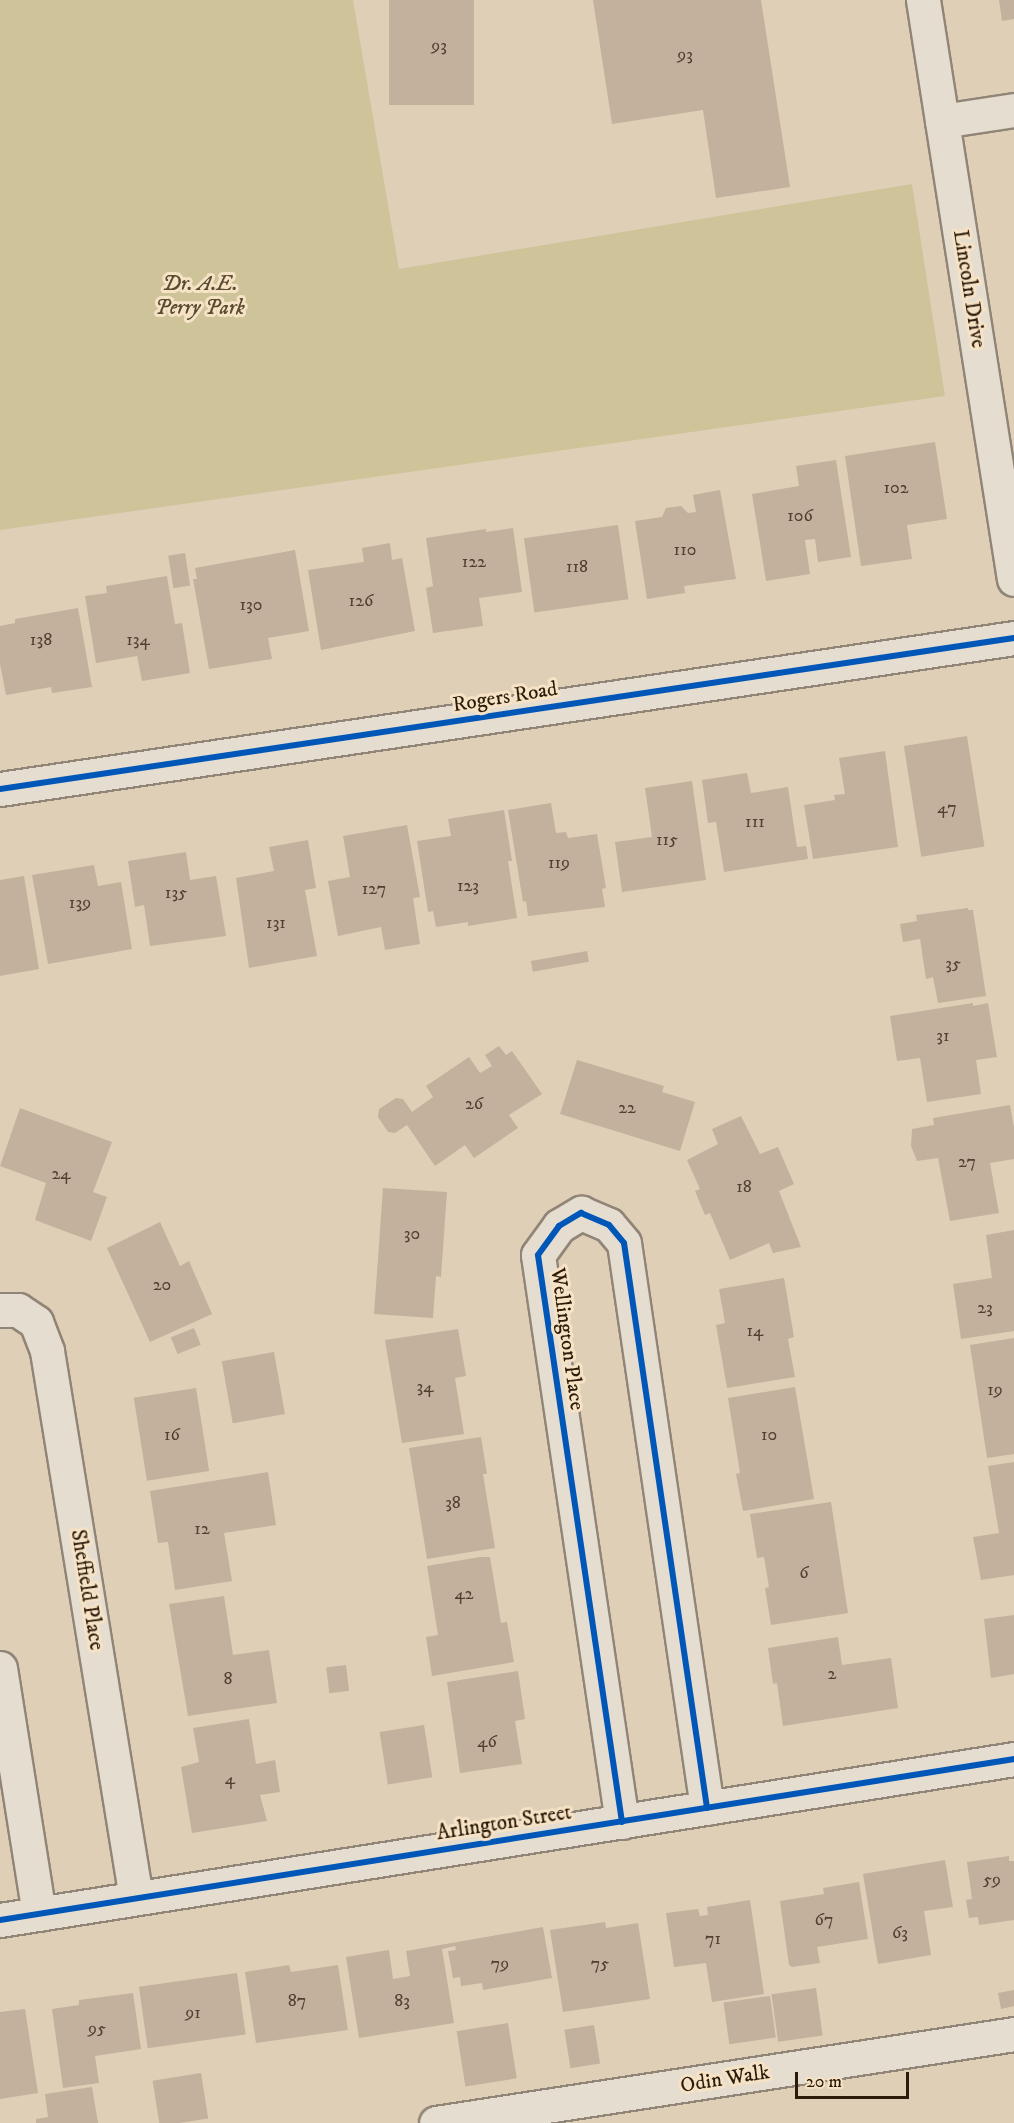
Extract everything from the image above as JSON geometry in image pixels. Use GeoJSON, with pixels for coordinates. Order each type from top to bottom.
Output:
{"type":"FeatureCollection","features":[{"type":"Feature","properties":{"kind":"street","name":"Lincoln Drive"},"geometry":{"type":"LineString","coordinates":[[923,0],[1014,579]]}},
{"type":"Feature","properties":{"kind":"street"},"geometry":{"type":"LineString","coordinates":[[942,122],[1014,110]]}},
{"type":"Feature","properties":{"kind":"street","name":"Rogers Road"},"geometry":{"type":"LineString","coordinates":[[0,789],[1014,638]]}},
{"type":"Feature","properties":{"kind":"street","name":"Wellington Place"},"geometry":{"type":"LineString","coordinates":[[622,1821],[538,1255],[559,1226],[581,1214],[609,1225],[624,1243],[707,1808]]}},
{"type":"Feature","properties":{"kind":"street","name":"Sheffield Place"},"geometry":{"type":"LineString","coordinates":[[0,1310],[18,1310],[36,1322],[47,1351],[136,1898]]}},
{"type":"Feature","properties":{"kind":"street"},"geometry":{"type":"LineString","coordinates":[[0,1668],[39,1914]]}},
{"type":"Feature","properties":{"kind":"street","name":"Arlington Street"},"geometry":{"type":"LineString","coordinates":[[0,1920],[1014,1759]]}},
{"type":"Feature","properties":{"kind":"street","name":"Odin Walk"},"geometry":{"type":"LineString","coordinates":[[436,2123],[1014,2034]]}},
{"type":"Feature","properties":{"kind":"green space","name":"Dr. A.E. Perry Park"},"geometry":{"type":"Polygon","coordinates":[[[0,0],[353,0],[399,269],[912,184],[945,396],[0,530],[0,0]]]}},
{"type":"Feature","properties":{"kind":"building"},"geometry":{"type":"Polygon","coordinates":[[[389,0],[474,0],[474,105],[389,105],[389,0]]]}},
{"type":"Feature","properties":{"kind":"building"},"geometry":{"type":"Polygon","coordinates":[[[593,0],[761,0],[790,187],[716,198],[703,110],[612,124],[593,0]]]}},
{"type":"Feature","properties":{"kind":"building"},"geometry":{"type":"Polygon","coordinates":[[[999,0],[1014,0],[1014,19],[1002,21],[999,0]]]}},
{"type":"Feature","properties":{"kind":"building"},"geometry":{"type":"Polygon","coordinates":[[[935,442],[947,519],[907,525],[912,559],[861,566],[845,456],[935,442]]]}},
{"type":"Feature","properties":{"kind":"building"},"geometry":{"type":"Polygon","coordinates":[[[836,460],[851,557],[818,562],[815,539],[805,540],[810,574],[766,581],[752,494],[799,486],[796,466],[836,460]]]}},
{"type":"Feature","properties":{"kind":"building"},"geometry":{"type":"Polygon","coordinates":[[[720,490],[736,579],[684,586],[685,593],[647,599],[635,521],[662,517],[666,508],[681,506],[688,513],[696,512],[693,495],[720,490]]]}},
{"type":"Feature","properties":{"kind":"building"},"geometry":{"type":"Polygon","coordinates":[[[618,525],[628,599],[534,612],[524,538],[618,525]]]}},
{"type":"Feature","properties":{"kind":"building"},"geometry":{"type":"Polygon","coordinates":[[[513,528],[522,592],[479,598],[483,626],[433,633],[426,588],[433,586],[426,538],[486,529],[486,532],[513,528]]]}},
{"type":"Feature","properties":{"kind":"building"},"geometry":{"type":"Polygon","coordinates":[[[390,543],[392,560],[402,558],[415,631],[321,650],[308,570],[364,562],[362,548],[390,543]]]}},
{"type":"Feature","properties":{"kind":"building"},"geometry":{"type":"Polygon","coordinates":[[[295,550],[309,631],[268,638],[272,659],[209,669],[193,579],[197,579],[195,568],[295,550]]]}},
{"type":"Feature","properties":{"kind":"building"},"geometry":{"type":"Polygon","coordinates":[[[185,553],[190,586],[173,588],[168,556],[185,553]]]}},
{"type":"Feature","properties":{"kind":"building"},"geometry":{"type":"Polygon","coordinates":[[[167,576],[175,624],[182,623],[190,673],[142,681],[137,656],[96,663],[85,596],[107,593],[106,586],[167,576]]]}},
{"type":"Feature","properties":{"kind":"building"},"geometry":{"type":"Polygon","coordinates":[[[78,608],[92,687],[52,693],[51,687],[6,695],[0,664],[0,626],[15,623],[15,619],[78,608]]]}},
{"type":"Feature","properties":{"kind":"building"},"geometry":{"type":"Polygon","coordinates":[[[967,736],[985,847],[921,857],[904,746],[967,736]]]}},
{"type":"Feature","properties":{"kind":"building"},"geometry":{"type":"Polygon","coordinates":[[[885,751],[898,847],[813,859],[804,805],[835,800],[834,795],[845,794],[839,758],[885,751]]]}},
{"type":"Feature","properties":{"kind":"building"},"geometry":{"type":"Polygon","coordinates":[[[747,773],[751,793],[788,787],[797,847],[806,846],[808,859],[724,872],[716,822],[708,823],[702,780],[747,773]]]}},
{"type":"Feature","properties":{"kind":"building"},"geometry":{"type":"Polygon","coordinates":[[[692,781],[706,880],[622,892],[615,842],[652,837],[645,788],[692,781]]]}},
{"type":"Feature","properties":{"kind":"building"},"geometry":{"type":"Polygon","coordinates":[[[551,803],[556,833],[566,832],[568,838],[597,834],[606,888],[602,889],[605,907],[528,916],[526,901],[523,902],[508,810],[551,803]]]}},
{"type":"Feature","properties":{"kind":"building"},"geometry":{"type":"Polygon","coordinates":[[[504,810],[512,861],[508,861],[517,918],[468,926],[468,922],[436,927],[433,911],[428,912],[417,841],[451,836],[448,819],[504,810]]]}},
{"type":"Feature","properties":{"kind":"building"},"geometry":{"type":"Polygon","coordinates":[[[407,825],[420,897],[413,898],[420,944],[385,950],[381,927],[338,936],[328,881],[350,877],[343,836],[407,825]]]}},
{"type":"Feature","properties":{"kind":"building"},"geometry":{"type":"Polygon","coordinates":[[[308,840],[316,888],[305,890],[317,956],[249,968],[236,878],[274,871],[269,847],[308,840]]]}},
{"type":"Feature","properties":{"kind":"building"},"geometry":{"type":"Polygon","coordinates":[[[186,852],[190,880],[216,876],[226,936],[150,946],[144,905],[135,907],[128,861],[186,852]]]}},
{"type":"Feature","properties":{"kind":"building"},"geometry":{"type":"Polygon","coordinates":[[[94,865],[98,886],[121,882],[132,949],[48,964],[32,875],[94,865]]]}},
{"type":"Feature","properties":{"kind":"building"},"geometry":{"type":"Polygon","coordinates":[[[24,876],[39,969],[0,976],[0,880],[24,876]]]}},
{"type":"Feature","properties":{"kind":"building"},"geometry":{"type":"Polygon","coordinates":[[[968,908],[968,910],[973,910],[986,996],[938,1003],[933,977],[926,979],[920,939],[903,942],[900,924],[917,921],[916,915],[968,908]]]}},
{"type":"Feature","properties":{"kind":"building"},"geometry":{"type":"Polygon","coordinates":[[[587,951],[589,962],[533,972],[531,961],[587,951]]]}},
{"type":"Feature","properties":{"kind":"building"},"geometry":{"type":"Polygon","coordinates":[[[973,1003],[973,1006],[988,1003],[997,1057],[976,1060],[981,1094],[927,1102],[920,1058],[897,1061],[890,1016],[973,1003]]]}},
{"type":"Feature","properties":{"kind":"building"},"geometry":{"type":"Polygon","coordinates":[[[499,1046],[506,1055],[512,1051],[542,1094],[509,1115],[518,1128],[474,1158],[465,1145],[435,1166],[407,1125],[395,1133],[388,1132],[378,1117],[379,1109],[396,1098],[403,1099],[412,1112],[433,1097],[426,1086],[469,1057],[480,1073],[492,1066],[485,1055],[499,1046]]]}},
{"type":"Feature","properties":{"kind":"building"},"geometry":{"type":"Polygon","coordinates":[[[577,1060],[664,1086],[662,1092],[695,1102],[680,1151],[560,1114],[577,1060]]]}},
{"type":"Feature","properties":{"kind":"building"},"geometry":{"type":"Polygon","coordinates":[[[1010,1105],[1014,1128],[1014,1159],[990,1163],[999,1213],[950,1221],[938,1158],[917,1161],[911,1146],[912,1129],[934,1125],[933,1118],[1010,1105]]]}},
{"type":"Feature","properties":{"kind":"building"},"geometry":{"type":"Polygon","coordinates":[[[20,1108],[112,1142],[93,1192],[107,1197],[91,1241],[35,1220],[46,1183],[0,1166],[20,1108]]]}},
{"type":"Feature","properties":{"kind":"building"},"geometry":{"type":"Polygon","coordinates":[[[741,1116],[760,1154],[778,1147],[794,1184],[779,1191],[801,1247],[773,1253],[769,1243],[730,1260],[710,1213],[705,1215],[695,1191],[700,1189],[687,1160],[718,1144],[712,1129],[741,1116]]]}},
{"type":"Feature","properties":{"kind":"building"},"geometry":{"type":"Polygon","coordinates":[[[383,1188],[447,1192],[441,1277],[436,1276],[433,1318],[374,1314],[383,1188]]]}},
{"type":"Feature","properties":{"kind":"building"},"geometry":{"type":"Polygon","coordinates":[[[160,1222],[180,1266],[189,1261],[212,1314],[150,1342],[107,1248],[160,1222]]]}},
{"type":"Feature","properties":{"kind":"building"},"geometry":{"type":"Polygon","coordinates":[[[1014,1230],[1014,1331],[961,1339],[953,1284],[992,1278],[986,1235],[1014,1230]]]}},
{"type":"Feature","properties":{"kind":"building"},"geometry":{"type":"Polygon","coordinates":[[[784,1278],[794,1337],[788,1339],[795,1377],[727,1388],[716,1325],[725,1323],[719,1289],[784,1278]]]}},
{"type":"Feature","properties":{"kind":"building"},"geometry":{"type":"Polygon","coordinates":[[[194,1328],[201,1345],[178,1354],[171,1337],[194,1328]]]}},
{"type":"Feature","properties":{"kind":"building"},"geometry":{"type":"Polygon","coordinates":[[[458,1329],[466,1376],[455,1378],[464,1434],[402,1443],[385,1340],[458,1329]]]}},
{"type":"Feature","properties":{"kind":"building"},"geometry":{"type":"Polygon","coordinates":[[[1014,1338],[1014,1454],[987,1458],[970,1345],[1014,1338]]]}},
{"type":"Feature","properties":{"kind":"building"},"geometry":{"type":"Polygon","coordinates":[[[274,1352],[285,1414],[233,1423],[222,1361],[274,1352]]]}},
{"type":"Feature","properties":{"kind":"building"},"geometry":{"type":"Polygon","coordinates":[[[795,1387],[814,1499],[743,1511],[736,1474],[740,1473],[728,1398],[795,1387]]]}},
{"type":"Feature","properties":{"kind":"building"},"geometry":{"type":"Polygon","coordinates":[[[196,1388],[209,1471],[147,1481],[134,1398],[196,1388]]]}},
{"type":"Feature","properties":{"kind":"building"},"geometry":{"type":"Polygon","coordinates":[[[481,1437],[487,1474],[483,1474],[495,1548],[427,1559],[409,1448],[481,1437]]]}},
{"type":"Feature","properties":{"kind":"building"},"geometry":{"type":"Polygon","coordinates":[[[1014,1462],[1014,1575],[981,1580],[973,1537],[999,1533],[988,1466],[1014,1462]]]}},
{"type":"Feature","properties":{"kind":"building"},"geometry":{"type":"Polygon","coordinates":[[[268,1472],[276,1525],[224,1533],[232,1581],[175,1590],[168,1542],[158,1543],[150,1491],[268,1472]]]}},
{"type":"Feature","properties":{"kind":"building"},"geometry":{"type":"Polygon","coordinates":[[[831,1502],[848,1613],[771,1625],[765,1588],[769,1587],[764,1557],[757,1558],[750,1514],[831,1502]]]}},
{"type":"Feature","properties":{"kind":"building"},"geometry":{"type":"Polygon","coordinates":[[[490,1557],[501,1623],[507,1622],[514,1662],[432,1676],[426,1637],[438,1635],[427,1566],[490,1557]]]}},
{"type":"Feature","properties":{"kind":"building"},"geometry":{"type":"Polygon","coordinates":[[[224,1596],[233,1655],[269,1650],[277,1703],[188,1716],[169,1604],[224,1596]]]}},
{"type":"Feature","properties":{"kind":"building"},"geometry":{"type":"Polygon","coordinates":[[[1014,1615],[1014,1674],[991,1678],[984,1619],[1014,1615]]]}},
{"type":"Feature","properties":{"kind":"building"},"geometry":{"type":"Polygon","coordinates":[[[838,1637],[842,1665],[891,1658],[898,1708],[783,1726],[777,1683],[773,1684],[768,1648],[838,1637]]]}},
{"type":"Feature","properties":{"kind":"building"},"geometry":{"type":"Polygon","coordinates":[[[346,1665],[349,1691],[329,1693],[326,1667],[346,1665]]]}},
{"type":"Feature","properties":{"kind":"building"},"geometry":{"type":"Polygon","coordinates":[[[518,1671],[525,1719],[515,1721],[522,1764],[460,1773],[447,1682],[518,1671]]]}},
{"type":"Feature","properties":{"kind":"building"},"geometry":{"type":"Polygon","coordinates":[[[249,1719],[256,1764],[275,1760],[280,1792],[260,1795],[267,1821],[192,1833],[181,1767],[199,1762],[193,1728],[249,1719]]]}},
{"type":"Feature","properties":{"kind":"building"},"geometry":{"type":"Polygon","coordinates":[[[424,1725],[432,1777],[388,1784],[380,1732],[424,1725]]]}},
{"type":"Feature","properties":{"kind":"building"},"geometry":{"type":"Polygon","coordinates":[[[1009,1856],[1009,1861],[1014,1861],[1014,1920],[979,1925],[978,1917],[969,1918],[966,1900],[972,1899],[967,1862],[1009,1856]]]}},
{"type":"Feature","properties":{"kind":"building"},"geometry":{"type":"Polygon","coordinates":[[[945,1860],[953,1907],[924,1911],[931,1955],[878,1964],[863,1874],[945,1860]]]}},
{"type":"Feature","properties":{"kind":"building"},"geometry":{"type":"Polygon","coordinates":[[[859,1882],[868,1939],[817,1947],[820,1963],[792,1967],[789,1965],[780,1901],[824,1894],[823,1888],[859,1882]]]}},
{"type":"Feature","properties":{"kind":"building"},"geometry":{"type":"Polygon","coordinates":[[[750,1900],[764,1994],[712,2002],[706,1963],[674,1967],[666,1913],[698,1909],[700,1916],[708,1915],[707,1907],[750,1900]]]}},
{"type":"Feature","properties":{"kind":"building"},"geometry":{"type":"Polygon","coordinates":[[[605,1922],[606,1928],[638,1923],[650,1999],[563,2012],[550,1930],[605,1922]]]}},
{"type":"Feature","properties":{"kind":"building"},"geometry":{"type":"Polygon","coordinates":[[[543,1927],[552,1978],[483,1990],[482,1983],[461,1986],[460,1977],[453,1978],[448,1951],[456,1950],[455,1946],[442,1949],[454,2023],[359,2038],[346,1957],[389,1950],[393,1979],[410,1976],[406,1951],[543,1927]]]}},
{"type":"Feature","properties":{"kind":"building"},"geometry":{"type":"Polygon","coordinates":[[[289,1965],[291,1972],[338,1965],[348,2030],[256,2043],[245,1972],[289,1965]]]}},
{"type":"Feature","properties":{"kind":"building"},"geometry":{"type":"Polygon","coordinates":[[[237,1973],[246,2034],[148,2048],[139,1987],[237,1973]]]}},
{"type":"Feature","properties":{"kind":"building"},"geometry":{"type":"Polygon","coordinates":[[[816,1988],[823,2036],[778,2042],[771,1994],[816,1988]]]}},
{"type":"Feature","properties":{"kind":"building"},"geometry":{"type":"Polygon","coordinates":[[[1014,1990],[1014,2006],[1001,2009],[998,1993],[1014,1990]]]}},
{"type":"Feature","properties":{"kind":"building"},"geometry":{"type":"Polygon","coordinates":[[[133,1993],[141,2049],[95,2056],[99,2083],[63,2088],[52,2009],[79,2005],[79,2000],[133,1993]]]}},
{"type":"Feature","properties":{"kind":"building"},"geometry":{"type":"Polygon","coordinates":[[[770,1996],[776,2038],[729,2044],[723,2003],[770,1996]]]}},
{"type":"Feature","properties":{"kind":"building"},"geometry":{"type":"Polygon","coordinates":[[[25,2009],[38,2093],[0,2099],[0,2012],[25,2009]]]}},
{"type":"Feature","properties":{"kind":"building"},"geometry":{"type":"Polygon","coordinates":[[[508,2023],[517,2078],[465,2086],[457,2031],[508,2023]]]}},
{"type":"Feature","properties":{"kind":"building"},"geometry":{"type":"Polygon","coordinates":[[[594,2025],[600,2064],[570,2068],[564,2030],[594,2025]]]}},
{"type":"Feature","properties":{"kind":"building"},"geometry":{"type":"Polygon","coordinates":[[[201,2073],[208,2118],[179,2123],[159,2123],[153,2081],[201,2073]]]}},
{"type":"Feature","properties":{"kind":"building"},"geometry":{"type":"Polygon","coordinates":[[[92,2087],[98,2123],[36,2123],[36,2119],[48,2117],[45,2094],[92,2087]]]}},
{"type":"Feature","properties":{"kind":"cycle path"},"geometry":{"type":"LineString","coordinates":[[0,789],[1014,638]]}},
{"type":"Feature","properties":{"kind":"cycle path"},"geometry":{"type":"LineString","coordinates":[[622,1822],[538,1255],[559,1226],[581,1213],[609,1225],[624,1243],[707,1808]]}},
{"type":"Feature","properties":{"kind":"cycle path"},"geometry":{"type":"LineString","coordinates":[[0,1920],[1014,1759]]}}]}
